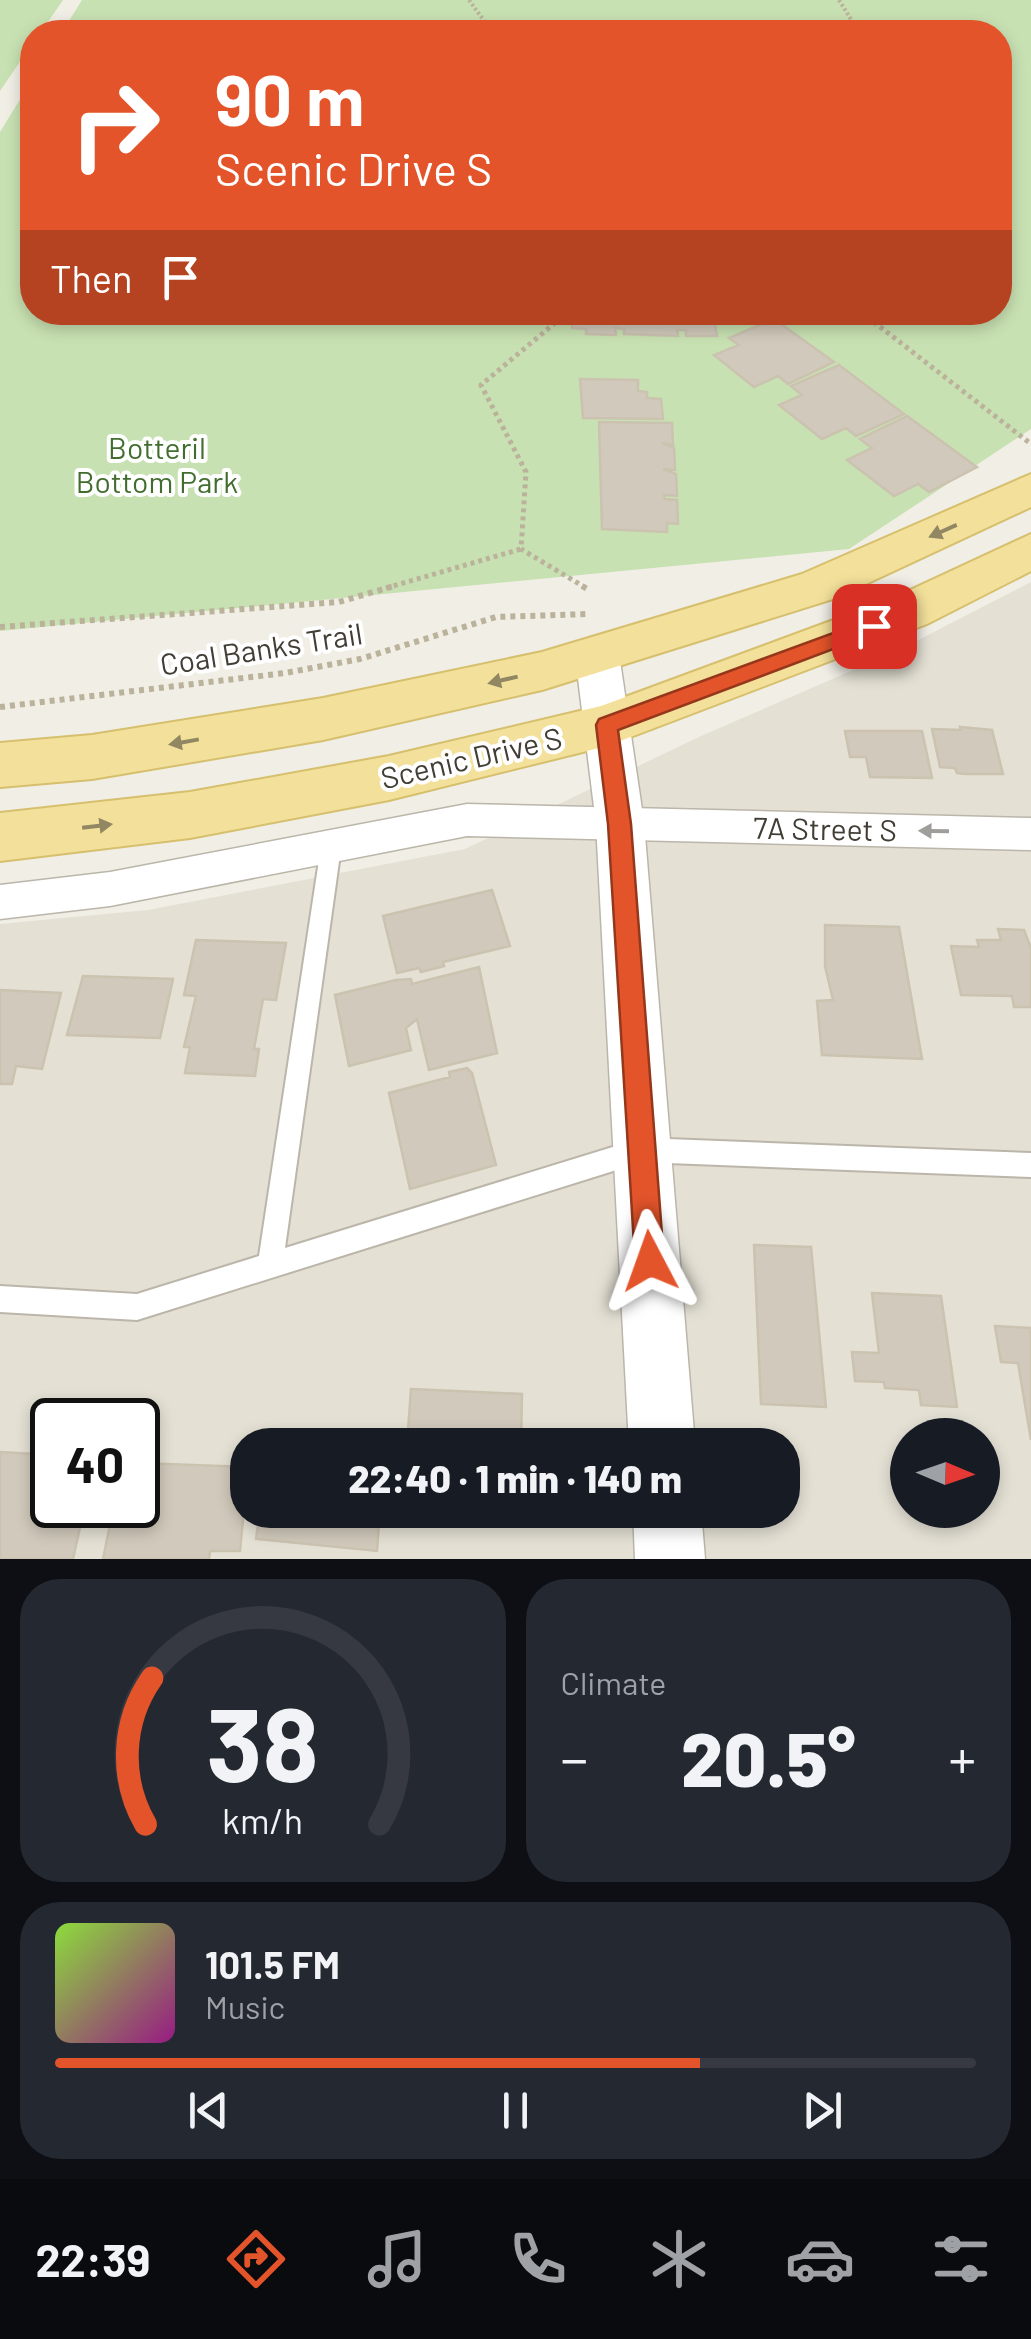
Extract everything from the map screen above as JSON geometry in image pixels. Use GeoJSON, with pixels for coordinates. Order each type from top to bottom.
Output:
{"type":"FeatureCollection","features":[{"type":"Feature","properties":{"kind":"main road"},"geometry":{"type":"LineString","coordinates":[[0,766],[92,757],[324,718],[542,671],[595,634],[819,586],[1031,489]]}},
{"type":"Feature","properties":{"kind":"main road","name":"Scenic Drive S"},"geometry":{"type":"LineString","coordinates":[[0,836],[208,812],[389,778],[607,725],[910,611],[1031,551]]}},
{"type":"Feature","properties":{"kind":"street"},"geometry":{"type":"LineString","coordinates":[[595,634],[620,824],[661,1428]]}},
{"type":"Feature","properties":{"kind":"street","name":"Scenic Drive S"},"geometry":{"type":"LineString","coordinates":[[0,902],[110,889],[468,820],[620,824]]}},
{"type":"Feature","properties":{"kind":"street","name":"7A Street S"},"geometry":{"type":"LineString","coordinates":[[620,824],[1031,834]]}},
{"type":"Feature","properties":{"kind":"street"},"geometry":{"type":"LineString","coordinates":[[668,1528],[670,1559]]}},
{"type":"Feature","properties":{"kind":"lane"},"geometry":{"type":"LineString","coordinates":[[270,1266],[331,847]]}},
{"type":"Feature","properties":{"kind":"lane"},"geometry":{"type":"LineString","coordinates":[[0,1299],[138,1307],[642,1150],[1031,1165]]}},
{"type":"Feature","properties":{"kind":"path"},"geometry":{"type":"LineString","coordinates":[[521,549],[526,472],[482,385],[553,325]]}},
{"type":"Feature","properties":{"kind":"path"},"geometry":{"type":"LineString","coordinates":[[878,325],[1031,444]]}},
{"type":"Feature","properties":{"kind":"path"},"geometry":{"type":"LineString","coordinates":[[0,627],[339,602],[521,549],[589,590]]}},
{"type":"Feature","properties":{"kind":"path","name":"Coal Banks Trail"},"geometry":{"type":"LineString","coordinates":[[0,707],[360,659],[496,617],[595,634]]}},
{"type":"Feature","properties":{"kind":"shaded area"},"geometry":{"type":"Polygon","coordinates":[[[1031,582],[1031,1559],[0,1559],[0,924],[148,910],[465,849],[701,736],[897,651],[1031,582]]]}},
{"type":"Feature","properties":{"kind":"green space"},"geometry":{"type":"Polygon","coordinates":[[[0,0],[63,0],[49,20],[20,20],[20,62],[0,91],[0,0]]]}},
{"type":"Feature","properties":{"kind":"green space","name":"Botteril Bottom Park"},"geometry":{"type":"Polygon","coordinates":[[[82,0],[1031,0],[1031,429],[849,549],[0,631],[0,132],[20,100],[20,325],[1012,325],[1012,20],[70,20],[82,0]]]}},
{"type":"Feature","properties":{"kind":"building"},"geometry":{"type":"Polygon","coordinates":[[[715,325],[717,336],[686,336],[686,330],[677,330],[678,336],[624,334],[624,329],[615,328],[616,335],[586,334],[586,329],[572,328],[715,325]]]}},
{"type":"Feature","properties":{"kind":"building"},"geometry":{"type":"Polygon","coordinates":[[[760,325],[782,325],[834,362],[788,384],[778,376],[754,387],[714,355],[739,345],[729,338],[760,325]]]}},
{"type":"Feature","properties":{"kind":"building"},"geometry":{"type":"Polygon","coordinates":[[[839,365],[904,414],[856,436],[846,428],[822,439],[779,405],[802,395],[791,386],[839,365]]]}},
{"type":"Feature","properties":{"kind":"building"},"geometry":{"type":"Polygon","coordinates":[[[580,379],[638,380],[638,391],[647,392],[647,398],[661,399],[663,419],[583,418],[580,379]]]}},
{"type":"Feature","properties":{"kind":"building"},"geometry":{"type":"Polygon","coordinates":[[[907,416],[977,467],[929,492],[918,484],[894,496],[847,460],[872,448],[860,439],[907,416]]]}},
{"type":"Feature","properties":{"kind":"building"},"geometry":{"type":"Polygon","coordinates":[[[599,422],[672,423],[673,445],[662,443],[674,448],[675,470],[663,469],[676,474],[677,496],[664,495],[665,499],[677,500],[678,524],[667,523],[667,532],[602,529],[599,422]]]}},
{"type":"Feature","properties":{"kind":"building"},"geometry":{"type":"Polygon","coordinates":[[[960,727],[992,730],[1003,774],[957,773],[955,768],[940,767],[932,729],[961,730],[960,727]]]}},
{"type":"Feature","properties":{"kind":"building"},"geometry":{"type":"Polygon","coordinates":[[[845,731],[922,731],[932,778],[870,777],[866,757],[850,757],[845,731]]]}},
{"type":"Feature","properties":{"kind":"building"},"geometry":{"type":"Polygon","coordinates":[[[492,890],[510,946],[443,962],[444,966],[421,972],[419,968],[397,973],[383,916],[492,890]]]}},
{"type":"Feature","properties":{"kind":"building"},"geometry":{"type":"Polygon","coordinates":[[[825,925],[899,927],[922,1059],[822,1055],[817,1001],[833,1000],[825,966],[825,925]]]}},
{"type":"Feature","properties":{"kind":"building"},"geometry":{"type":"Polygon","coordinates":[[[998,929],[1024,930],[1031,948],[1031,1007],[1014,1007],[1012,996],[961,995],[951,946],[979,947],[977,940],[1001,940],[998,929]]]}},
{"type":"Feature","properties":{"kind":"building"},"geometry":{"type":"Polygon","coordinates":[[[196,940],[286,943],[276,1000],[263,999],[254,1049],[259,1049],[255,1076],[185,1073],[190,1047],[184,1047],[196,996],[184,995],[196,940]]]}},
{"type":"Feature","properties":{"kind":"building"},"geometry":{"type":"Polygon","coordinates":[[[479,967],[497,1053],[429,1070],[417,1019],[406,1028],[411,1050],[349,1066],[335,995],[396,980],[411,979],[412,984],[479,967]]]}},
{"type":"Feature","properties":{"kind":"building"},"geometry":{"type":"Polygon","coordinates":[[[83,976],[173,979],[160,1038],[67,1035],[83,976]]]}},
{"type":"Feature","properties":{"kind":"building"},"geometry":{"type":"Polygon","coordinates":[[[0,990],[61,993],[42,1069],[16,1066],[12,1084],[0,1084],[0,990]]]}},
{"type":"Feature","properties":{"kind":"building"},"geometry":{"type":"Polygon","coordinates":[[[467,1068],[472,1073],[496,1165],[410,1189],[389,1093],[450,1077],[449,1072],[467,1068]]]}},
{"type":"Feature","properties":{"kind":"building"},"geometry":{"type":"Polygon","coordinates":[[[754,1245],[811,1247],[826,1407],[761,1404],[754,1245]]]}},
{"type":"Feature","properties":{"kind":"building"},"geometry":{"type":"Polygon","coordinates":[[[872,1293],[941,1296],[957,1407],[921,1405],[919,1390],[885,1388],[884,1382],[855,1381],[852,1352],[879,1353],[872,1293]]]}},
{"type":"Feature","properties":{"kind":"building"},"geometry":{"type":"Polygon","coordinates":[[[995,1326],[1031,1328],[1031,1440],[1018,1363],[1001,1362],[995,1326]]]}},
{"type":"Feature","properties":{"kind":"building"},"geometry":{"type":"Polygon","coordinates":[[[411,1389],[522,1394],[521,1428],[408,1428],[411,1389]]]}},
{"type":"Feature","properties":{"kind":"building"},"geometry":{"type":"Polygon","coordinates":[[[0,1452],[30,1454],[30,1528],[80,1528],[73,1559],[0,1559],[0,1452]]]}},
{"type":"Feature","properties":{"kind":"building"},"geometry":{"type":"Polygon","coordinates":[[[160,1464],[230,1466],[230,1528],[242,1528],[240,1551],[210,1551],[209,1559],[103,1559],[109,1528],[160,1528],[160,1464]]]}},
{"type":"Feature","properties":{"kind":"building"},"geometry":{"type":"Polygon","coordinates":[[[258,1528],[379,1528],[377,1551],[256,1539],[258,1528]]]}},
{"type":"Feature","properties":{"kind":"route"},"geometry":{"type":"LineString","coordinates":[[650,1261],[620,824],[607,725],[874,626]]}}]}
